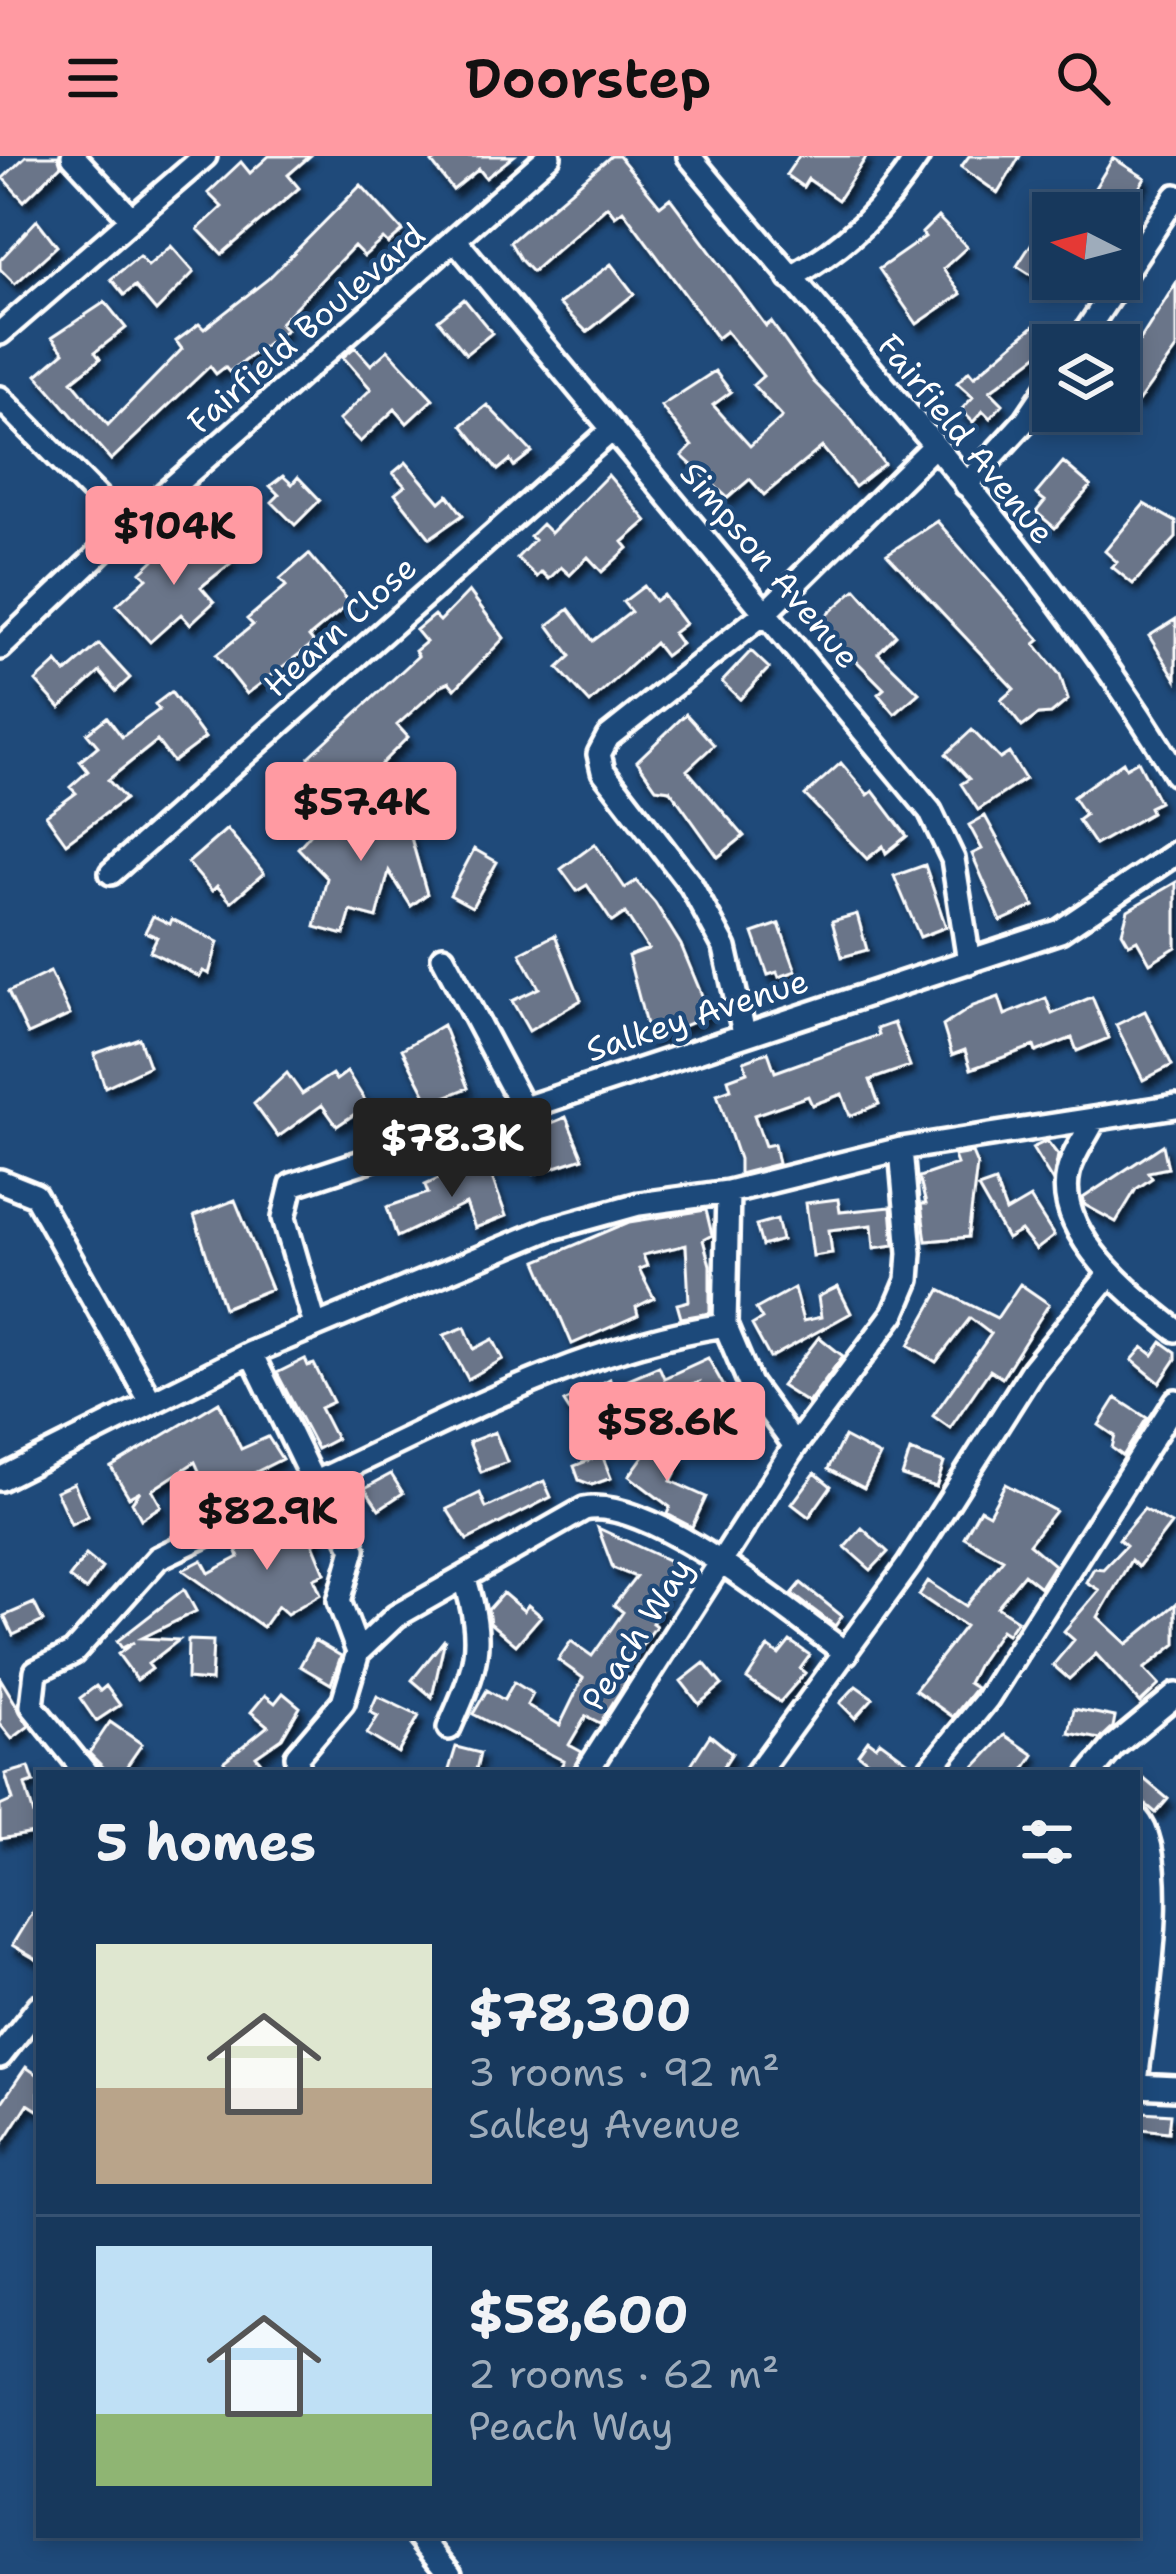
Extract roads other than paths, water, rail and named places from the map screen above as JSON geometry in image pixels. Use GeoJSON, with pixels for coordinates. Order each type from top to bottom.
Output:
{"type":"FeatureCollection","features":[{"type":"Feature","properties":{"kind":"street"},"geometry":{"type":"LineString","coordinates":[[73,156],[129,216]]}},
{"type":"Feature","properties":{"kind":"street"},"geometry":{"type":"LineString","coordinates":[[0,333],[129,216],[205,156]]}},
{"type":"Feature","properties":{"kind":"street","name":"Fairfield Boulevard"},"geometry":{"type":"LineString","coordinates":[[0,648],[127,527],[549,156]]}},
{"type":"Feature","properties":{"kind":"street","name":"Fairfield Avenue"},"geometry":{"type":"LineString","coordinates":[[689,156],[966,485],[1167,737],[1176,774]]}},
{"type":"Feature","properties":{"kind":"street"},"geometry":{"type":"LineString","coordinates":[[790,278],[836,252],[884,209],[918,156]]}},
{"type":"Feature","properties":{"kind":"street"},"geometry":{"type":"LineString","coordinates":[[1091,324],[1176,196]]}},
{"type":"Feature","properties":{"kind":"street","name":"Simpson Avenue"},"geometry":{"type":"LineString","coordinates":[[456,242],[929,811],[953,859],[969,962]]}},
{"type":"Feature","properties":{"kind":"street"},"geometry":{"type":"LineString","coordinates":[[0,398],[127,527]]}},
{"type":"Feature","properties":{"kind":"street"},"geometry":{"type":"LineString","coordinates":[[966,485],[1032,411]]}},
{"type":"Feature","properties":{"kind":"street","name":"Hearn Close"},"geometry":{"type":"LineString","coordinates":[[111,873],[613,429]]}},
{"type":"Feature","properties":{"kind":"street"},"geometry":{"type":"LineString","coordinates":[[744,1033],[725,948],[691,885],[603,771],[598,754],[608,737],[767,611],[932,448]]}},
{"type":"Feature","properties":{"kind":"street","name":"Salkey Avenue"},"geometry":{"type":"LineString","coordinates":[[315,1325],[284,1218],[292,1185],[1060,931],[1176,853]]}},
{"type":"Feature","properties":{"kind":"street"},"geometry":{"type":"LineString","coordinates":[[443,957],[522,1106]]}},
{"type":"Feature","properties":{"kind":"street"},"geometry":{"type":"LineString","coordinates":[[0,1479],[251,1353],[549,1228],[639,1204],[728,1192],[902,1149],[1176,1106]]}},
{"type":"Feature","properties":{"kind":"street"},"geometry":{"type":"LineString","coordinates":[[1094,1122],[1069,1168],[1070,1210],[1109,1275],[1176,1330]]}},
{"type":"Feature","properties":{"kind":"street","name":"Peach Way"},"geometry":{"type":"LineString","coordinates":[[588,1770],[795,1446],[894,1313],[908,1280],[902,1149]]}},
{"type":"Feature","properties":{"kind":"street"},"geometry":{"type":"LineString","coordinates":[[0,1180],[34,1195],[150,1400]]}},
{"type":"Feature","properties":{"kind":"street"},"geometry":{"type":"LineString","coordinates":[[728,1192],[725,1325],[750,1384],[795,1446]]}},
{"type":"Feature","properties":{"kind":"street"},"geometry":{"type":"LineString","coordinates":[[759,1770],[960,1487],[1032,1370],[1109,1275]]}},
{"type":"Feature","properties":{"kind":"street"},"geometry":{"type":"LineString","coordinates":[[84,1770],[32,1706],[36,1672],[73,1653],[158,1558],[552,1376],[674,1332],[725,1325]]}},
{"type":"Feature","properties":{"kind":"street"},"geometry":{"type":"LineString","coordinates":[[251,1353],[314,1483],[329,1499],[354,1549],[340,1601],[358,1652]]}},
{"type":"Feature","properties":{"kind":"street"},"geometry":{"type":"LineString","coordinates":[[929,1770],[987,1699],[1176,1400]]}},
{"type":"Feature","properties":{"kind":"street"},"geometry":{"type":"LineString","coordinates":[[299,1770],[298,1756],[312,1732],[343,1702],[358,1652],[413,1603],[466,1579],[555,1522],[607,1504],[632,1511],[720,1564],[846,1653]]}},
{"type":"Feature","properties":{"kind":"street"},"geometry":{"type":"LineString","coordinates":[[449,1727],[480,1650],[466,1579]]}},
{"type":"Feature","properties":{"kind":"street"},"geometry":{"type":"LineString","coordinates":[[1094,1770],[1113,1747],[1176,1695]]}},
{"type":"Feature","properties":{"kind":"street"},"geometry":{"type":"LineString","coordinates":[[1140,1821],[1152,1868],[1140,2033]]}},
{"type":"Feature","properties":{"kind":"street"},"geometry":{"type":"LineString","coordinates":[[0,2056],[36,2010]]}},
{"type":"Feature","properties":{"kind":"street"},"geometry":{"type":"LineString","coordinates":[[1140,2086],[1176,2088]]}},
{"type":"Feature","properties":{"kind":"street"},"geometry":{"type":"LineString","coordinates":[[421,2538],[451,2574]]}}]}
